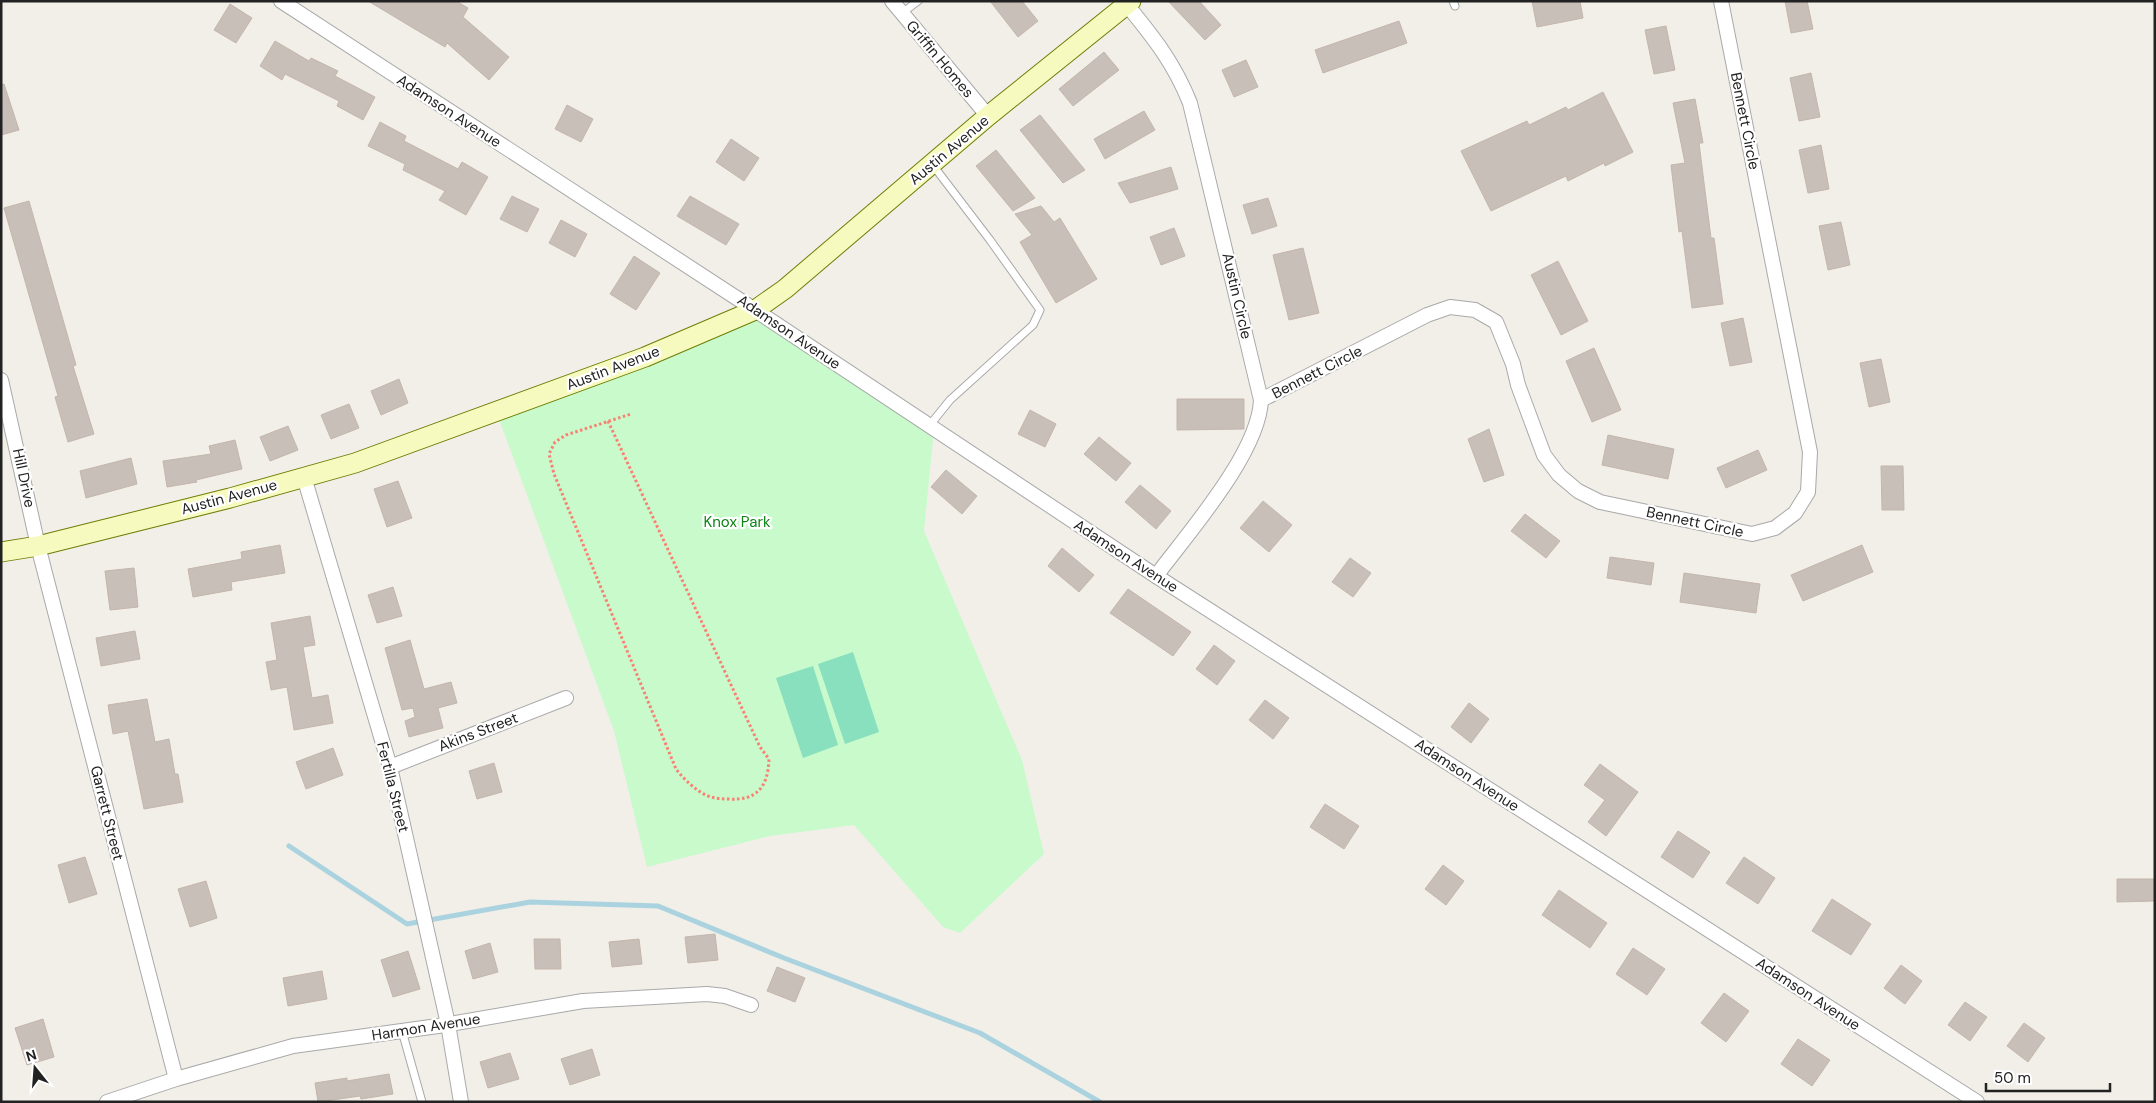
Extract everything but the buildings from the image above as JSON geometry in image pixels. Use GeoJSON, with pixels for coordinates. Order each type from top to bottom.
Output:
{"type":"FeatureCollection","features":[{"type":"Feature","properties":{"kind":"street","name":"Adamson Avenue"},"geometry":{"type":"LineString","coordinates":[[281,1],[755,310],[1156,576],[1977,1102]]}},
{"type":"Feature","properties":{"kind":"street","name":"Bennett Circle"},"geometry":{"type":"LineString","coordinates":[[1262,400],[1427,315],[1450,307],[1475,310],[1496,322],[1513,364],[1518,385],[1544,455],[1559,475],[1578,491],[1600,502],[1752,534],[1776,528],[1795,513],[1808,492],[1810,452],[1721,1]]}},
{"type":"Feature","properties":{"kind":"street","name":"Austin Avenue"},"geometry":{"type":"LineString","coordinates":[[1,552],[38,546],[230,498],[355,463],[645,358],[755,310],[785,289],[988,116],[1129,3]]}},
{"type":"Feature","properties":{"kind":"street","name":"Austin Circle"},"geometry":{"type":"LineString","coordinates":[[1129,3],[1160,45],[1181,80],[1190,104],[1262,400],[1261,412],[1237,468],[1156,576]]}},
{"type":"Feature","properties":{"kind":"street","name":"Griffin Homes"},"geometry":{"type":"LineString","coordinates":[[895,5],[988,116]]}},
{"type":"Feature","properties":{"kind":"street","name":"Hill Drive"},"geometry":{"type":"LineString","coordinates":[[1,380],[38,546]]}},
{"type":"Feature","properties":{"kind":"street","name":"Fertilla Street"},"geometry":{"type":"LineString","coordinates":[[304,477],[390,767],[448,1024],[461,1102]]}},
{"type":"Feature","properties":{"kind":"street","name":"Garrett Street"},"geometry":{"type":"LineString","coordinates":[[38,546],[176,1079]]}},
{"type":"Feature","properties":{"kind":"street","name":"Akins Street"},"geometry":{"type":"LineString","coordinates":[[390,767],[566,698]]}},
{"type":"Feature","properties":{"kind":"street","name":"Harmon Avenue"},"geometry":{"type":"LineString","coordinates":[[107,1102],[176,1079],[293,1046],[448,1024],[584,1001],[707,994],[726,996],[750,1005]]}},
{"type":"Feature","properties":{"kind":"lane"},"geometry":{"type":"LineString","coordinates":[[895,5],[918,1]]}},
{"type":"Feature","properties":{"kind":"lane"},"geometry":{"type":"LineString","coordinates":[[930,426],[950,400],[1032,325],[1040,310],[932,164]]}},
{"type":"Feature","properties":{"kind":"lane"},"geometry":{"type":"LineString","coordinates":[[402,1031],[422,1102]]}},
{"type":"Feature","properties":{"kind":"path"},"geometry":{"type":"LineString","coordinates":[[608,422],[760,747],[769,759],[765,780],[761,789],[754,796],[741,800],[711,797],[700,792],[676,769],[554,474],[549,454],[555,442],[566,434],[631,414]]}},
{"type":"Feature","properties":{"kind":"green space","name":"Knox Park"},"geometry":{"type":"Polygon","coordinates":[[[755,310],[934,429],[924,531],[1022,760],[1044,854],[960,933],[943,927],[854,825],[770,836],[647,867],[614,731],[496,411],[755,310]]]}},
{"type":"Feature","properties":{"kind":"green space"},"geometry":{"type":"Polygon","coordinates":[[[853,652],[879,732],[845,744],[818,664],[853,652]]]}},
{"type":"Feature","properties":{"kind":"green space"},"geometry":{"type":"Polygon","coordinates":[[[813,666],[838,745],[803,758],[776,678],[813,666]]]}},
{"type":"Feature","properties":{"kind":"waterway"},"geometry":{"type":"LineString","coordinates":[[289,846],[407,924],[530,902],[658,906],[784,958],[980,1033],[1100,1102]]}}]}
